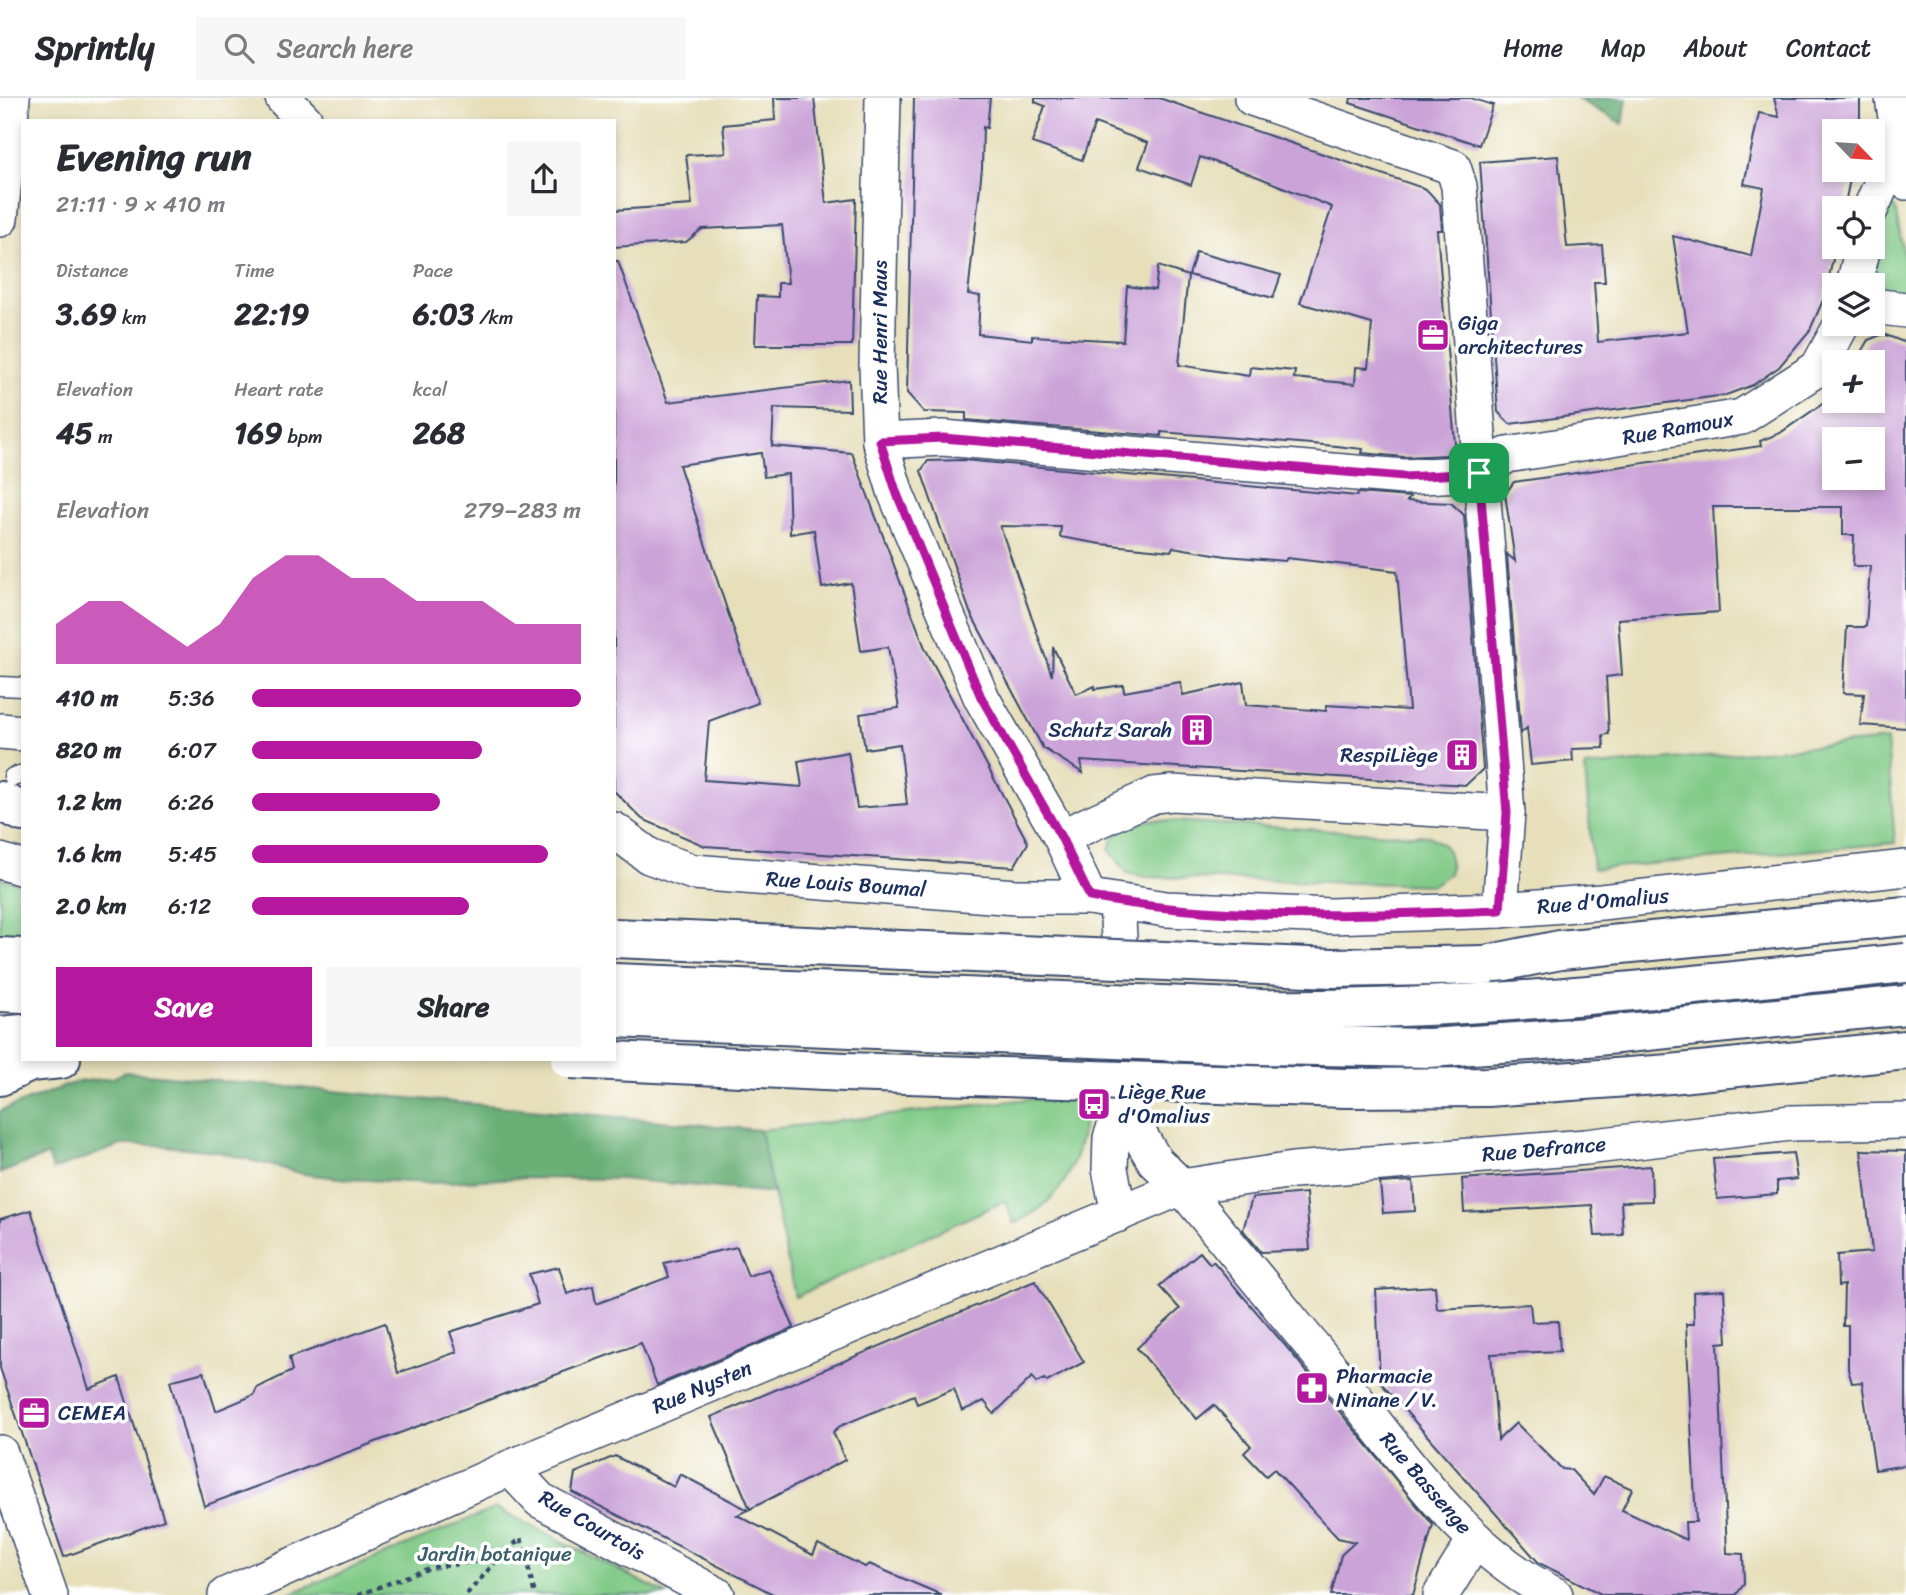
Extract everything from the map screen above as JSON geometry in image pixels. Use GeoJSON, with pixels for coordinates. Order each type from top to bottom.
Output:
{"type":"FeatureCollection","features":[{"type":"Feature","properties":{"kind":"highway"},"geometry":{"type":"LineString","coordinates":[[12,795],[21,814]]}},
{"type":"Feature","properties":{"kind":"highway"},"geometry":{"type":"LineString","coordinates":[[1485,965],[1560,950],[1906,916]]}},
{"type":"Feature","properties":{"kind":"highway"},"geometry":{"type":"LineString","coordinates":[[616,938],[894,947],[1333,968],[1485,965],[1546,968],[1906,938]]}},
{"type":"Feature","properties":{"kind":"highway"},"geometry":{"type":"LineString","coordinates":[[0,957],[21,958]]}},
{"type":"Feature","properties":{"kind":"highway"},"geometry":{"type":"LineString","coordinates":[[616,983],[1261,1009],[1368,1010],[1567,998],[1906,963]]}},
{"type":"Feature","properties":{"kind":"highway"},"geometry":{"type":"LineString","coordinates":[[0,992],[21,993]]}},
{"type":"Feature","properties":{"kind":"highway"},"geometry":{"type":"LineString","coordinates":[[616,1018],[1256,1045],[1429,1048],[1587,1037],[1906,1005]]}},
{"type":"Feature","properties":{"kind":"highway"},"geometry":{"type":"LineString","coordinates":[[0,1036],[21,1034]]}},
{"type":"Feature","properties":{"kind":"highway"},"geometry":{"type":"LineString","coordinates":[[1488,1087],[1596,1070],[1906,1036]]}},
{"type":"Feature","properties":{"kind":"highway"},"geometry":{"type":"LineString","coordinates":[[612,1061],[845,1072],[1345,1088],[1488,1087],[1670,1074],[1906,1050]]}},
{"type":"Feature","properties":{"kind":"highway"},"geometry":{"type":"LineString","coordinates":[[0,1076],[30,1062],[40,1061]]}},
{"type":"Feature","properties":{"kind":"street"},"geometry":{"type":"LineString","coordinates":[[0,219],[4,155],[12,98]]}},
{"type":"Feature","properties":{"kind":"street"},"geometry":{"type":"LineString","coordinates":[[283,98],[304,119]]}},
{"type":"Feature","properties":{"kind":"street","name":"Rue Henri Maus"},"geometry":{"type":"LineString","coordinates":[[883,98],[877,365],[880,441],[897,494],[981,697],[1061,837],[1103,900],[1119,937]]}},
{"type":"Feature","properties":{"kind":"street"},"geometry":{"type":"LineString","coordinates":[[1252,98],[1453,167],[1459,186],[1507,813],[1500,910]]}},
{"type":"Feature","properties":{"kind":"street"},"geometry":{"type":"LineString","coordinates":[[1893,98],[1898,146],[1906,182]]}},
{"type":"Feature","properties":{"kind":"street"},"geometry":{"type":"LineString","coordinates":[[1876,196],[1898,146]]}},
{"type":"Feature","properties":{"kind":"street"},"geometry":{"type":"LineString","coordinates":[[1885,308],[1906,310]]}},
{"type":"Feature","properties":{"kind":"street","name":"Rue Ramoux"},"geometry":{"type":"LineString","coordinates":[[1479,473],[1507,455],[1742,417],[1818,368],[1835,336]]}},
{"type":"Feature","properties":{"kind":"street"},"geometry":{"type":"LineString","coordinates":[[880,441],[943,438],[1404,477],[1479,473]]}},
{"type":"Feature","properties":{"kind":"street"},"geometry":{"type":"LineString","coordinates":[[0,730],[21,733]]}},
{"type":"Feature","properties":{"kind":"street"},"geometry":{"type":"LineString","coordinates":[[1061,837],[1154,795],[1172,793],[1507,813]]}},
{"type":"Feature","properties":{"kind":"street","name":"Rue Louis Boumal"},"geometry":{"type":"LineString","coordinates":[[616,831],[649,856],[693,872],[1016,897],[1103,900]]}},
{"type":"Feature","properties":{"kind":"street"},"geometry":{"type":"LineString","coordinates":[[0,861],[21,867]]}},
{"type":"Feature","properties":{"kind":"street","name":"Rue d'Omalius"},"geometry":{"type":"LineString","coordinates":[[1103,900],[1166,909],[1331,916],[1500,910],[1906,868]]}},
{"type":"Feature","properties":{"kind":"street"},"geometry":{"type":"LineString","coordinates":[[1119,1214],[1110,1169],[1111,1138],[1124,1105],[1155,1161],[1182,1187]]}},
{"type":"Feature","properties":{"kind":"street","name":"Rue Defrance"},"geometry":{"type":"LineString","coordinates":[[1182,1187],[1293,1170],[1586,1147],[1791,1123],[1906,1121]]}},
{"type":"Feature","properties":{"kind":"street","name":"Rue Nysten"},"geometry":{"type":"LineString","coordinates":[[226,1595],[509,1468],[1182,1187]]}},
{"type":"Feature","properties":{"kind":"street","name":"Rue Bassenge"},"geometry":{"type":"LineString","coordinates":[[1182,1187],[1422,1481],[1475,1540],[1537,1586],[1555,1595]]}},
{"type":"Feature","properties":{"kind":"street"},"geometry":{"type":"LineString","coordinates":[[0,1452],[50,1595]]}},
{"type":"Feature","properties":{"kind":"street","name":"Rue Courtois"},"geometry":{"type":"LineString","coordinates":[[509,1468],[540,1500],[717,1595]]}},
{"type":"Feature","properties":{"kind":"street"},"geometry":{"type":"LineString","coordinates":[[1440,1595],[1475,1540]]}},
{"type":"Feature","properties":{"kind":"lane"},"geometry":{"type":"LineString","coordinates":[[0,686],[21,687]]}},
{"type":"Feature","properties":{"kind":"path"},"geometry":{"type":"LineString","coordinates":[[466,1595],[521,1538],[535,1595]]}},
{"type":"Feature","properties":{"kind":"path"},"geometry":{"type":"LineString","coordinates":[[358,1595],[430,1568],[499,1558]]}},
{"type":"Feature","properties":{"kind":"green space"},"geometry":{"type":"Polygon","coordinates":[[[1576,98],[1627,98],[1623,124],[1576,98]]]}},
{"type":"Feature","properties":{"kind":"green space"},"geometry":{"type":"Polygon","coordinates":[[[1885,205],[1895,207],[1906,267],[1906,301],[1885,293],[1885,273],[1868,273],[1870,259],[1885,259],[1885,205]]]}},
{"type":"Feature","properties":{"kind":"green space"},"geometry":{"type":"Polygon","coordinates":[[[1887,740],[1895,843],[1593,869],[1585,767],[1887,740]]]}},
{"type":"Feature","properties":{"kind":"green space"},"geometry":{"type":"Polygon","coordinates":[[[1154,820],[1429,836],[1448,850],[1449,874],[1432,885],[1147,877],[1127,873],[1109,849],[1112,841],[1120,829],[1126,826],[1154,820]]]}},
{"type":"Feature","properties":{"kind":"green space"},"geometry":{"type":"Polygon","coordinates":[[[0,877],[21,884],[21,938],[0,936],[0,877]]]}},
{"type":"Feature","properties":{"kind":"green space"},"geometry":{"type":"Polygon","coordinates":[[[125,1072],[760,1130],[773,1193],[621,1179],[518,1178],[430,1183],[347,1179],[304,1174],[215,1151],[155,1145],[121,1145],[53,1170],[48,1155],[0,1173],[0,1111],[76,1082],[113,1078],[125,1072]]]}},
{"type":"Feature","properties":{"kind":"green space"},"geometry":{"type":"Polygon","coordinates":[[[1090,1092],[1082,1133],[1070,1170],[1062,1186],[1034,1213],[1014,1224],[1005,1201],[795,1297],[760,1130],[1090,1092]]]}},
{"type":"Feature","properties":{"kind":"green space","name":"Jardin botanique"},"geometry":{"type":"Polygon","coordinates":[[[496,1508],[668,1595],[287,1595],[496,1508]]]}},
{"type":"Feature","properties":{"kind":"building"},"geometry":{"type":"Polygon","coordinates":[[[774,98],[814,98],[826,203],[856,199],[852,345],[755,345],[757,296],[778,297],[778,283],[788,283],[782,225],[702,229],[686,242],[616,247],[616,210],[692,205],[686,155],[726,153],[723,125],[775,120],[774,98]]]}},
{"type":"Feature","properties":{"kind":"building"},"geometry":{"type":"Polygon","coordinates":[[[914,98],[990,98],[987,128],[983,127],[982,168],[968,294],[980,296],[978,334],[1032,340],[1032,336],[1123,341],[1127,286],[1155,290],[1158,266],[1188,276],[1179,365],[1249,376],[1250,367],[1295,371],[1294,378],[1355,384],[1356,367],[1368,368],[1372,324],[1300,303],[1332,207],[1200,157],[1191,185],[1139,167],[1148,143],[1095,123],[1082,160],[1032,143],[1045,106],[1035,102],[1035,98],[1159,98],[1426,189],[1440,204],[1442,230],[1437,230],[1455,444],[1446,455],[1404,457],[1362,453],[1363,449],[1336,446],[1161,432],[1161,436],[966,420],[966,413],[924,412],[907,393],[914,98]]]}},
{"type":"Feature","properties":{"kind":"building"},"geometry":{"type":"Polygon","coordinates":[[[1351,98],[1470,98],[1493,105],[1479,145],[1350,103],[1351,98]]]}},
{"type":"Feature","properties":{"kind":"building"},"geometry":{"type":"Polygon","coordinates":[[[1774,98],[1860,98],[1860,119],[1822,119],[1822,182],[1849,182],[1847,196],[1822,196],[1822,259],[1833,259],[1830,273],[1822,273],[1822,303],[1810,330],[1779,367],[1753,385],[1726,395],[1510,424],[1498,412],[1480,162],[1558,156],[1567,247],[1602,245],[1605,282],[1594,282],[1598,342],[1688,332],[1673,236],[1751,256],[1764,188],[1744,184],[1759,113],[1779,117],[1774,98]]]}},
{"type":"Feature","properties":{"kind":"building"},"geometry":{"type":"Polygon","coordinates":[[[1196,252],[1281,275],[1273,298],[1189,275],[1196,252]]]}},
{"type":"Feature","properties":{"kind":"building"},"geometry":{"type":"Polygon","coordinates":[[[616,261],[668,402],[849,380],[850,410],[774,408],[772,446],[852,453],[925,648],[1028,843],[1014,867],[705,846],[642,819],[616,793],[616,261]],[[761,453],[679,465],[758,703],[709,721],[704,780],[802,787],[798,761],[848,752],[857,808],[907,804],[900,744],[865,749],[860,714],[899,708],[888,647],[861,651],[851,583],[822,588],[814,530],[790,534],[788,474],[764,477],[761,453]]]}},
{"type":"Feature","properties":{"kind":"building"},"geometry":{"type":"Polygon","coordinates":[[[1885,335],[1906,343],[1906,728],[1860,725],[1864,694],[1843,693],[1847,627],[1866,627],[1870,566],[1853,566],[1854,535],[1843,535],[1843,507],[1713,507],[1719,612],[1618,619],[1622,675],[1606,677],[1609,734],[1603,735],[1604,748],[1572,749],[1573,761],[1531,765],[1527,728],[1521,733],[1507,554],[1515,561],[1505,494],[1514,482],[1761,446],[1760,441],[1780,433],[1822,404],[1822,413],[1885,413],[1885,350],[1862,350],[1868,340],[1885,335]]]}},
{"type":"Feature","properties":{"kind":"building"},"geometry":{"type":"Polygon","coordinates":[[[963,460],[1357,496],[1358,493],[1410,497],[1407,501],[1451,503],[1464,515],[1483,769],[1466,785],[1081,761],[1083,773],[1043,748],[970,612],[921,471],[928,461],[963,460]],[[1000,526],[1052,676],[1053,647],[1076,694],[1095,686],[1095,689],[1123,685],[1124,692],[1180,682],[1183,695],[1243,682],[1246,705],[1326,711],[1326,705],[1409,710],[1397,571],[1287,558],[1285,561],[1226,556],[1173,547],[1171,551],[1101,544],[1060,537],[1061,527],[1000,526]]]}},
{"type":"Feature","properties":{"kind":"building"},"geometry":{"type":"Polygon","coordinates":[[[1861,1150],[1906,1151],[1906,1465],[1875,1470],[1862,1382],[1852,1383],[1848,1369],[1848,1326],[1843,1326],[1844,1285],[1838,1286],[1837,1255],[1872,1252],[1861,1150]]]}},
{"type":"Feature","properties":{"kind":"building"},"geometry":{"type":"Polygon","coordinates":[[[1793,1153],[1797,1179],[1777,1181],[1777,1194],[1717,1199],[1713,1159],[1793,1153]]]}},
{"type":"Feature","properties":{"kind":"building"},"geometry":{"type":"Polygon","coordinates":[[[1651,1166],[1652,1201],[1621,1202],[1623,1235],[1595,1236],[1592,1205],[1464,1212],[1462,1179],[1651,1166]]]}},
{"type":"Feature","properties":{"kind":"building"},"geometry":{"type":"Polygon","coordinates":[[[1413,1181],[1415,1211],[1383,1213],[1380,1183],[1413,1181]]]}},
{"type":"Feature","properties":{"kind":"building"},"geometry":{"type":"Polygon","coordinates":[[[1306,1193],[1310,1250],[1261,1252],[1243,1230],[1252,1198],[1306,1193]]]}},
{"type":"Feature","properties":{"kind":"building"},"geometry":{"type":"Polygon","coordinates":[[[31,1210],[89,1389],[119,1377],[164,1520],[64,1557],[0,1368],[0,1219],[31,1210]]]}},
{"type":"Feature","properties":{"kind":"building"},"geometry":{"type":"Polygon","coordinates":[[[737,1247],[748,1276],[769,1269],[794,1328],[657,1385],[641,1343],[204,1506],[170,1381],[204,1372],[216,1411],[254,1395],[257,1388],[292,1371],[289,1358],[385,1323],[398,1373],[457,1352],[450,1332],[538,1304],[529,1274],[559,1267],[567,1294],[593,1286],[596,1304],[669,1277],[664,1263],[737,1247]]]}},
{"type":"Feature","properties":{"kind":"building"},"geometry":{"type":"Polygon","coordinates":[[[1200,1252],[1210,1264],[1213,1261],[1289,1350],[1433,1525],[1413,1595],[1331,1595],[1341,1555],[1355,1542],[1338,1538],[1274,1469],[1266,1476],[1244,1453],[1251,1446],[1214,1405],[1197,1419],[1137,1348],[1180,1309],[1159,1286],[1200,1252]]]}},
{"type":"Feature","properties":{"kind":"building"},"geometry":{"type":"Polygon","coordinates":[[[1035,1281],[1084,1362],[1047,1382],[1044,1379],[1036,1383],[1032,1377],[994,1414],[984,1401],[962,1411],[954,1389],[917,1404],[914,1395],[840,1426],[833,1432],[845,1460],[750,1509],[711,1417],[1035,1281]]]}},
{"type":"Feature","properties":{"kind":"building"},"geometry":{"type":"Polygon","coordinates":[[[1435,1286],[1437,1309],[1530,1304],[1532,1322],[1558,1321],[1560,1351],[1491,1354],[1498,1440],[1516,1423],[1562,1469],[1571,1470],[1594,1495],[1604,1476],[1632,1489],[1622,1510],[1686,1540],[1685,1522],[1696,1522],[1686,1324],[1694,1324],[1693,1292],[1724,1290],[1727,1342],[1718,1343],[1727,1553],[1743,1554],[1744,1584],[1736,1595],[1603,1595],[1539,1563],[1380,1382],[1376,1290],[1435,1286]]]}},
{"type":"Feature","properties":{"kind":"building"},"geometry":{"type":"Polygon","coordinates":[[[615,1456],[674,1487],[680,1474],[748,1510],[737,1515],[813,1555],[818,1544],[865,1567],[869,1564],[942,1595],[775,1595],[572,1492],[575,1473],[615,1456]]]}},
{"type":"Feature","properties":{"kind":"tunnel"},"geometry":{"type":"LineString","coordinates":[[1119,937],[1124,1101]]}},
{"type":"Feature","properties":{"kind":"place","name":"Giga architectures"},"geometry":{"type":"Point","coordinates":[1433,335]}},
{"type":"Feature","properties":{"kind":"place","name":"Schutz Sarah"},"geometry":{"type":"Point","coordinates":[1197,730]}},
{"type":"Feature","properties":{"kind":"place","name":"RespiLiège"},"geometry":{"type":"Point","coordinates":[1462,755]}},
{"type":"Feature","properties":{"kind":"place","name":"Liège Rue d'Omalius"},"geometry":{"type":"Point","coordinates":[1094,1104]}},
{"type":"Feature","properties":{"kind":"place","name":"Pharmacie Ninane / V."},"geometry":{"type":"Point","coordinates":[1312,1388]}},
{"type":"Feature","properties":{"kind":"place","name":"CEMEA"},"geometry":{"type":"Point","coordinates":[34,1413]}},
{"type":"Feature","properties":{"kind":"route"},"geometry":{"type":"LineString","coordinates":[[943,438],[1404,477],[1479,473],[1507,813],[1500,910],[1331,916],[1166,909],[1090,897],[1061,837],[981,697],[897,494],[880,441],[943,438]]}}]}
